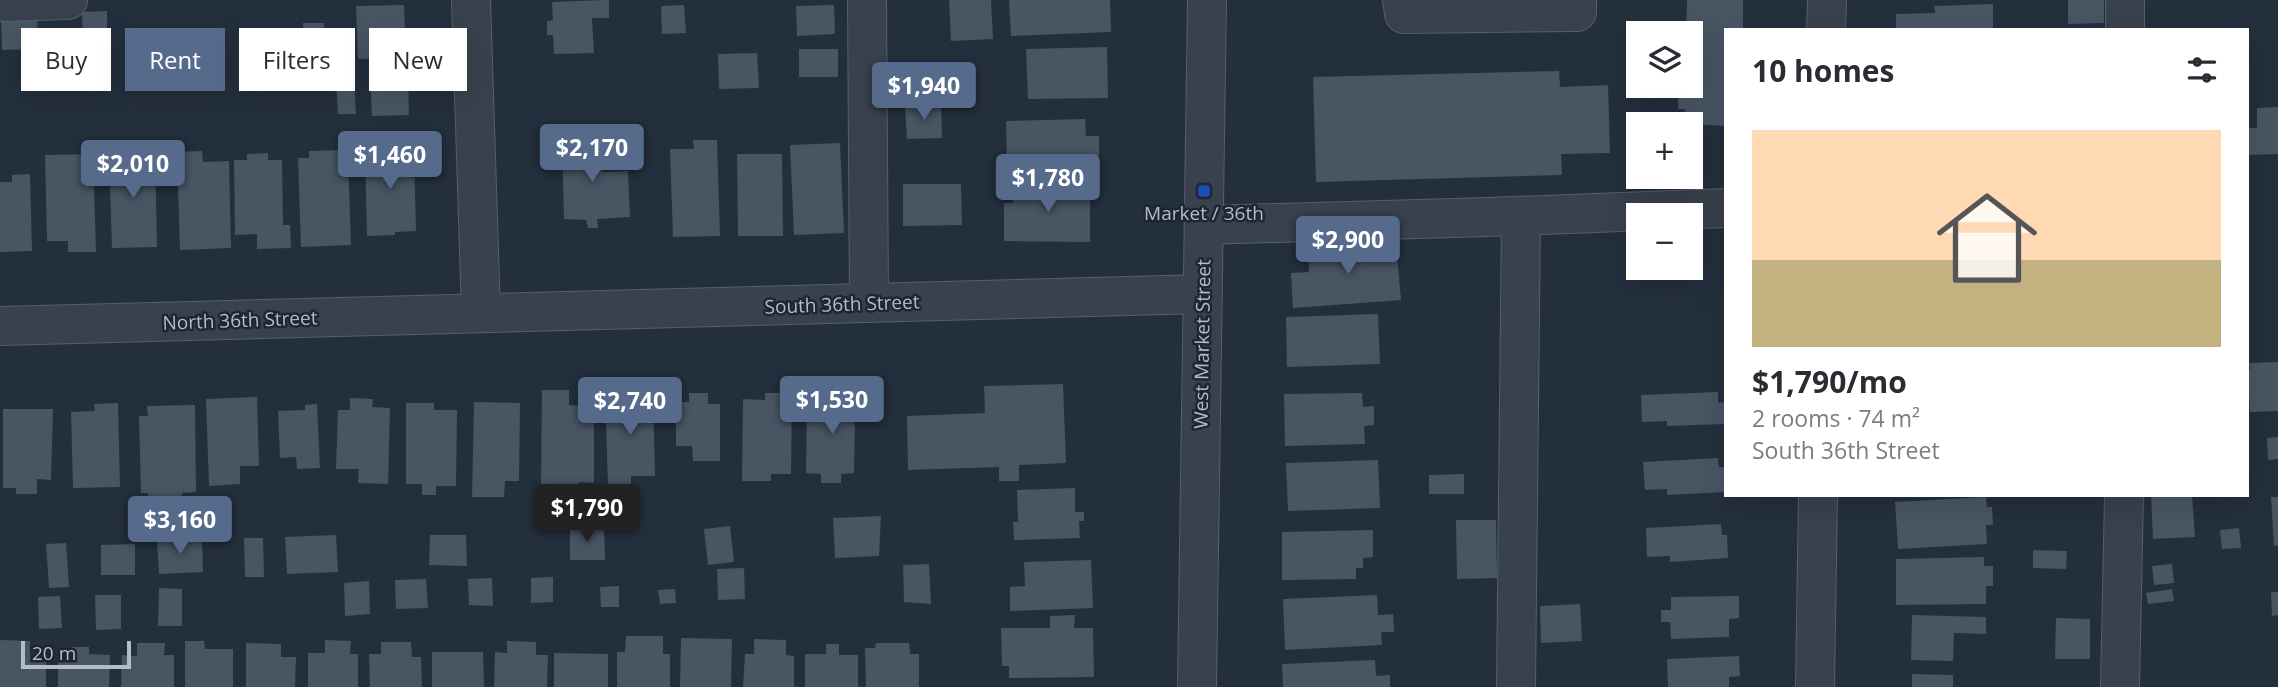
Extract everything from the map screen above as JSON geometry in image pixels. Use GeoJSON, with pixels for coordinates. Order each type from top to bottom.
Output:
{"type":"FeatureCollection","features":[{"type":"Feature","properties":{"kind":"street"},"geometry":{"type":"LineString","coordinates":[[0,2],[68,0]]}},
{"type":"Feature","properties":{"kind":"street"},"geometry":{"type":"LineString","coordinates":[[471,0],[481,313]]}},
{"type":"Feature","properties":{"kind":"street"},"geometry":{"type":"LineString","coordinates":[[867,0],[869,303]]}},
{"type":"Feature","properties":{"kind":"street","name":"West Market Street"},"geometry":{"type":"LineString","coordinates":[[1197,687],[1207,0]]}},
{"type":"Feature","properties":{"kind":"street"},"geometry":{"type":"LineString","coordinates":[[1402,0],[1404,14],[1577,12],[1577,0]]}},
{"type":"Feature","properties":{"kind":"street"},"geometry":{"type":"LineString","coordinates":[[1826,28],[1827,0]]}},
{"type":"Feature","properties":{"kind":"street"},"geometry":{"type":"LineString","coordinates":[[2125,0],[2125,28]]}},
{"type":"Feature","properties":{"kind":"street"},"geometry":{"type":"LineString","coordinates":[[1204,225],[1724,208]]}},
{"type":"Feature","properties":{"kind":"street"},"geometry":{"type":"LineString","coordinates":[[1516,687],[1521,216]]}},
{"type":"Feature","properties":{"kind":"street","name":"South 36th Street"},"geometry":{"type":"LineString","coordinates":[[481,313],[1203,294]]}},
{"type":"Feature","properties":{"kind":"street","name":"North 36th Street"},"geometry":{"type":"LineString","coordinates":[[0,326],[481,313]]}},
{"type":"Feature","properties":{"kind":"street"},"geometry":{"type":"LineString","coordinates":[[1815,687],[1818,497]]}},
{"type":"Feature","properties":{"kind":"street"},"geometry":{"type":"LineString","coordinates":[[2120,687],[2124,497]]}},
{"type":"Feature","properties":{"kind":"building"},"geometry":{"type":"Polygon","coordinates":[[[609,0],[609,18],[592,18],[594,53],[554,54],[553,35],[547,35],[547,21],[553,20],[552,2],[609,0]]]}},
{"type":"Feature","properties":{"kind":"building"},"geometry":{"type":"Polygon","coordinates":[[[949,0],[991,0],[993,39],[951,41],[949,0]]]}},
{"type":"Feature","properties":{"kind":"building"},"geometry":{"type":"Polygon","coordinates":[[[1009,0],[1110,0],[1111,32],[1011,36],[1009,0]]]}},
{"type":"Feature","properties":{"kind":"building"},"geometry":{"type":"Polygon","coordinates":[[[1687,0],[1743,0],[1743,28],[1724,28],[1724,126],[1703,125],[1703,112],[1685,112],[1685,109],[1678,109],[1678,98],[1703,98],[1703,21],[1686,21],[1687,0]]]}},
{"type":"Feature","properties":{"kind":"building"},"geometry":{"type":"Polygon","coordinates":[[[2068,0],[2104,0],[2104,23],[2068,24],[2068,0]]]}},
{"type":"Feature","properties":{"kind":"building"},"geometry":{"type":"Polygon","coordinates":[[[1993,4],[1993,28],[1896,28],[1896,14],[1935,13],[1934,6],[1993,4]]]}},
{"type":"Feature","properties":{"kind":"building"},"geometry":{"type":"Polygon","coordinates":[[[404,5],[405,28],[369,28],[369,59],[358,59],[356,6],[404,5]]]}},
{"type":"Feature","properties":{"kind":"building"},"geometry":{"type":"Polygon","coordinates":[[[684,5],[686,33],[662,34],[661,6],[684,5]]]}},
{"type":"Feature","properties":{"kind":"building"},"geometry":{"type":"Polygon","coordinates":[[[834,5],[835,34],[797,36],[796,6],[834,5]]]}},
{"type":"Feature","properties":{"kind":"building"},"geometry":{"type":"Polygon","coordinates":[[[37,11],[37,28],[21,28],[21,49],[2,50],[1,12],[37,11]]]}},
{"type":"Feature","properties":{"kind":"building"},"geometry":{"type":"Polygon","coordinates":[[[107,11],[107,28],[83,28],[82,12],[107,11]]]}},
{"type":"Feature","properties":{"kind":"building"},"geometry":{"type":"Polygon","coordinates":[[[303,23],[324,23],[324,28],[303,28],[303,23]]]}},
{"type":"Feature","properties":{"kind":"building"},"geometry":{"type":"Polygon","coordinates":[[[1107,47],[1108,98],[1028,99],[1026,49],[1107,47]]]}},
{"type":"Feature","properties":{"kind":"building"},"geometry":{"type":"Polygon","coordinates":[[[799,49],[838,49],[838,77],[799,77],[799,49]]]}},
{"type":"Feature","properties":{"kind":"building"},"geometry":{"type":"Polygon","coordinates":[[[757,53],[759,88],[719,89],[718,54],[757,53]]]}},
{"type":"Feature","properties":{"kind":"building"},"geometry":{"type":"Polygon","coordinates":[[[1559,71],[1560,87],[1608,85],[1610,153],[1561,154],[1562,175],[1316,182],[1313,77],[1559,71]]]}},
{"type":"Feature","properties":{"kind":"building"},"geometry":{"type":"Polygon","coordinates":[[[337,91],[355,91],[356,114],[338,114],[337,91]]]}},
{"type":"Feature","properties":{"kind":"building"},"geometry":{"type":"Polygon","coordinates":[[[371,91],[408,91],[409,115],[372,116],[371,91]]]}},
{"type":"Feature","properties":{"kind":"building"},"geometry":{"type":"Polygon","coordinates":[[[941,106],[942,138],[907,139],[905,107],[941,106]]]}},
{"type":"Feature","properties":{"kind":"building"},"geometry":{"type":"Polygon","coordinates":[[[2278,107],[2278,154],[2249,155],[2249,128],[2257,128],[2257,108],[2278,107]]]}},
{"type":"Feature","properties":{"kind":"building"},"geometry":{"type":"Polygon","coordinates":[[[1085,119],[1086,136],[1099,136],[1099,164],[1007,166],[1006,121],[1085,119]]]}},
{"type":"Feature","properties":{"kind":"building"},"geometry":{"type":"Polygon","coordinates":[[[601,137],[603,172],[628,171],[630,217],[597,219],[598,228],[588,228],[586,220],[564,219],[562,140],[601,137]]]}},
{"type":"Feature","properties":{"kind":"building"},"geometry":{"type":"Polygon","coordinates":[[[693,140],[717,140],[720,236],[673,237],[670,149],[694,149],[693,140]]]}},
{"type":"Feature","properties":{"kind":"building"},"geometry":{"type":"Polygon","coordinates":[[[840,143],[844,233],[794,235],[790,145],[840,143]]]}},
{"type":"Feature","properties":{"kind":"building"},"geometry":{"type":"Polygon","coordinates":[[[376,145],[403,145],[403,154],[414,154],[416,231],[367,236],[365,155],[376,155],[376,145]]]}},
{"type":"Feature","properties":{"kind":"building"},"geometry":{"type":"Polygon","coordinates":[[[341,150],[341,158],[348,158],[351,245],[301,247],[298,158],[309,158],[309,151],[341,150]]]}},
{"type":"Feature","properties":{"kind":"building"},"geometry":{"type":"Polygon","coordinates":[[[202,151],[203,162],[229,161],[231,248],[180,250],[177,152],[202,151]]]}},
{"type":"Feature","properties":{"kind":"building"},"geometry":{"type":"Polygon","coordinates":[[[155,153],[157,247],[112,248],[109,154],[155,153]]]}},
{"type":"Feature","properties":{"kind":"building"},"geometry":{"type":"Polygon","coordinates":[[[268,153],[268,160],[282,160],[283,225],[290,225],[291,248],[257,249],[257,234],[235,235],[234,160],[247,160],[247,154],[268,153]]]}},
{"type":"Feature","properties":{"kind":"building"},"geometry":{"type":"Polygon","coordinates":[[[93,154],[96,252],[68,252],[68,241],[47,241],[45,155],[93,154]]]}},
{"type":"Feature","properties":{"kind":"building"},"geometry":{"type":"Polygon","coordinates":[[[737,154],[782,154],[783,236],[738,236],[737,154]]]}},
{"type":"Feature","properties":{"kind":"building"},"geometry":{"type":"Polygon","coordinates":[[[30,174],[32,251],[0,252],[0,182],[12,182],[12,175],[30,174]]]}},
{"type":"Feature","properties":{"kind":"building"},"geometry":{"type":"Polygon","coordinates":[[[903,184],[961,184],[962,225],[903,226],[903,184]]]}},
{"type":"Feature","properties":{"kind":"building"},"geometry":{"type":"Polygon","coordinates":[[[1013,185],[1090,186],[1090,242],[1004,241],[1004,203],[1013,203],[1013,185]]]}},
{"type":"Feature","properties":{"kind":"building"},"geometry":{"type":"Polygon","coordinates":[[[1396,243],[1401,300],[1293,308],[1291,273],[1309,272],[1308,249],[1396,243]]]}},
{"type":"Feature","properties":{"kind":"building"},"geometry":{"type":"Polygon","coordinates":[[[1378,314],[1380,364],[1287,367],[1286,317],[1378,314]]]}},
{"type":"Feature","properties":{"kind":"building"},"geometry":{"type":"Polygon","coordinates":[[[2278,362],[2278,411],[2250,412],[2249,363],[2278,362]]]}},
{"type":"Feature","properties":{"kind":"building"},"geometry":{"type":"Polygon","coordinates":[[[1063,384],[1066,463],[1019,465],[1019,481],[999,481],[999,467],[908,470],[907,416],[985,413],[984,386],[1063,384]]]}},
{"type":"Feature","properties":{"kind":"building"},"geometry":{"type":"Polygon","coordinates":[[[542,390],[569,390],[569,405],[594,406],[594,483],[579,482],[579,492],[562,491],[562,485],[541,484],[542,390]]]}},
{"type":"Feature","properties":{"kind":"building"},"geometry":{"type":"Polygon","coordinates":[[[653,391],[655,476],[631,476],[631,487],[608,488],[605,392],[653,391]]]}},
{"type":"Feature","properties":{"kind":"building"},"geometry":{"type":"Polygon","coordinates":[[[1718,392],[1718,403],[1724,402],[1724,424],[1667,426],[1667,421],[1642,422],[1641,395],[1718,392]]]}},
{"type":"Feature","properties":{"kind":"building"},"geometry":{"type":"Polygon","coordinates":[[[689,393],[708,393],[708,404],[720,404],[720,461],[693,461],[692,446],[676,446],[676,402],[689,402],[689,393]]]}},
{"type":"Feature","properties":{"kind":"building"},"geometry":{"type":"Polygon","coordinates":[[[765,393],[792,393],[791,474],[771,474],[771,481],[742,481],[743,399],[765,400],[765,393]]]}},
{"type":"Feature","properties":{"kind":"building"},"geometry":{"type":"Polygon","coordinates":[[[1362,393],[1363,407],[1374,406],[1374,425],[1364,426],[1365,444],[1285,446],[1284,394],[1362,393]]]}},
{"type":"Feature","properties":{"kind":"building"},"geometry":{"type":"Polygon","coordinates":[[[257,397],[259,466],[240,466],[240,484],[209,486],[206,399],[257,397]]]}},
{"type":"Feature","properties":{"kind":"building"},"geometry":{"type":"Polygon","coordinates":[[[807,397],[863,397],[862,418],[855,418],[854,473],[841,474],[841,483],[821,483],[821,474],[806,473],[807,397]]]}},
{"type":"Feature","properties":{"kind":"building"},"geometry":{"type":"Polygon","coordinates":[[[350,398],[373,399],[372,407],[390,408],[388,484],[358,483],[359,469],[336,469],[338,410],[350,410],[350,398]]]}},
{"type":"Feature","properties":{"kind":"building"},"geometry":{"type":"Polygon","coordinates":[[[474,402],[520,403],[519,481],[505,481],[504,497],[472,497],[474,402]]]}},
{"type":"Feature","properties":{"kind":"building"},"geometry":{"type":"Polygon","coordinates":[[[118,403],[120,487],[73,488],[71,412],[95,411],[94,404],[118,403]]]}},
{"type":"Feature","properties":{"kind":"building"},"geometry":{"type":"Polygon","coordinates":[[[406,403],[434,403],[434,410],[457,410],[456,486],[436,486],[436,495],[422,495],[422,484],[406,484],[406,403]]]}},
{"type":"Feature","properties":{"kind":"building"},"geometry":{"type":"Polygon","coordinates":[[[317,404],[320,468],[297,469],[296,457],[280,458],[278,411],[305,410],[305,405],[317,404]]]}},
{"type":"Feature","properties":{"kind":"building"},"geometry":{"type":"Polygon","coordinates":[[[195,405],[196,492],[182,493],[181,511],[148,511],[148,493],[141,493],[139,416],[148,416],[147,406],[195,405]]]}},
{"type":"Feature","properties":{"kind":"building"},"geometry":{"type":"Polygon","coordinates":[[[3,409],[53,409],[51,480],[37,479],[37,494],[16,494],[16,488],[3,488],[3,409]]]}},
{"type":"Feature","properties":{"kind":"building"},"geometry":{"type":"Polygon","coordinates":[[[2278,437],[2278,459],[2268,460],[2267,438],[2278,437]]]}},
{"type":"Feature","properties":{"kind":"building"},"geometry":{"type":"Polygon","coordinates":[[[1718,458],[1719,467],[1724,467],[1724,492],[1667,495],[1667,489],[1645,490],[1643,462],[1718,458]]]}},
{"type":"Feature","properties":{"kind":"building"},"geometry":{"type":"Polygon","coordinates":[[[1378,460],[1380,508],[1288,511],[1286,463],[1378,460]]]}},
{"type":"Feature","properties":{"kind":"building"},"geometry":{"type":"Polygon","coordinates":[[[1464,474],[1464,494],[1429,494],[1429,475],[1464,474]]]}},
{"type":"Feature","properties":{"kind":"building"},"geometry":{"type":"Polygon","coordinates":[[[1075,488],[1075,512],[1084,512],[1084,521],[1079,521],[1080,538],[1014,540],[1013,522],[1018,522],[1017,490],[1075,488]]]}},
{"type":"Feature","properties":{"kind":"building"},"geometry":{"type":"Polygon","coordinates":[[[1986,497],[1987,507],[1992,507],[1993,525],[1986,525],[1987,544],[1898,549],[1895,502],[1986,497]]]}},
{"type":"Feature","properties":{"kind":"building"},"geometry":{"type":"Polygon","coordinates":[[[2151,497],[2192,497],[2195,537],[2153,539],[2151,497]]]}},
{"type":"Feature","properties":{"kind":"building"},"geometry":{"type":"Polygon","coordinates":[[[2271,497],[2278,497],[2278,545],[2274,546],[2271,497]]]}},
{"type":"Feature","properties":{"kind":"building"},"geometry":{"type":"Polygon","coordinates":[[[881,516],[879,556],[835,558],[833,518],[881,516]]]}},
{"type":"Feature","properties":{"kind":"building"},"geometry":{"type":"Polygon","coordinates":[[[1456,520],[1496,520],[1497,578],[1457,579],[1456,520]]]}},
{"type":"Feature","properties":{"kind":"building"},"geometry":{"type":"Polygon","coordinates":[[[1721,524],[1722,535],[1727,535],[1728,558],[1670,562],[1670,556],[1647,557],[1646,528],[1721,524]]]}},
{"type":"Feature","properties":{"kind":"building"},"geometry":{"type":"Polygon","coordinates":[[[730,526],[734,562],[708,565],[704,529],[730,526]]]}},
{"type":"Feature","properties":{"kind":"building"},"geometry":{"type":"Polygon","coordinates":[[[604,528],[605,560],[570,560],[570,529],[604,528]]]}},
{"type":"Feature","properties":{"kind":"building"},"geometry":{"type":"Polygon","coordinates":[[[2239,528],[2241,548],[2222,549],[2220,530],[2239,528]]]}},
{"type":"Feature","properties":{"kind":"building"},"geometry":{"type":"Polygon","coordinates":[[[1373,530],[1373,557],[1363,558],[1363,568],[1356,568],[1356,579],[1282,580],[1282,532],[1373,530]]]}},
{"type":"Feature","properties":{"kind":"building"},"geometry":{"type":"Polygon","coordinates":[[[336,535],[338,572],[287,574],[285,537],[336,535]]]}},
{"type":"Feature","properties":{"kind":"building"},"geometry":{"type":"Polygon","coordinates":[[[430,535],[466,535],[467,566],[429,565],[430,535]]]}},
{"type":"Feature","properties":{"kind":"building"},"geometry":{"type":"Polygon","coordinates":[[[202,538],[203,572],[159,574],[157,541],[202,538]]]}},
{"type":"Feature","properties":{"kind":"building"},"geometry":{"type":"Polygon","coordinates":[[[244,538],[263,538],[264,577],[245,577],[244,538]]]}},
{"type":"Feature","properties":{"kind":"building"},"geometry":{"type":"Polygon","coordinates":[[[66,543],[69,587],[49,588],[46,544],[66,543]]]}},
{"type":"Feature","properties":{"kind":"building"},"geometry":{"type":"Polygon","coordinates":[[[135,544],[135,575],[101,575],[101,545],[135,544]]]}},
{"type":"Feature","properties":{"kind":"building"},"geometry":{"type":"Polygon","coordinates":[[[2033,550],[2067,551],[2066,569],[2033,568],[2033,550]]]}},
{"type":"Feature","properties":{"kind":"building"},"geometry":{"type":"Polygon","coordinates":[[[1984,557],[1984,566],[1993,566],[1993,586],[1986,586],[1986,604],[1896,605],[1896,559],[1984,557]]]}},
{"type":"Feature","properties":{"kind":"building"},"geometry":{"type":"Polygon","coordinates":[[[1091,560],[1093,608],[1010,611],[1010,587],[1025,586],[1024,562],[1091,560]]]}},
{"type":"Feature","properties":{"kind":"building"},"geometry":{"type":"Polygon","coordinates":[[[929,564],[931,604],[904,602],[903,565],[929,564]]]}},
{"type":"Feature","properties":{"kind":"building"},"geometry":{"type":"Polygon","coordinates":[[[2172,564],[2174,583],[2154,585],[2152,566],[2172,564]]]}},
{"type":"Feature","properties":{"kind":"building"},"geometry":{"type":"Polygon","coordinates":[[[744,568],[745,599],[718,600],[717,569],[744,568]]]}},
{"type":"Feature","properties":{"kind":"building"},"geometry":{"type":"Polygon","coordinates":[[[553,577],[553,602],[531,603],[531,578],[553,577]]]}},
{"type":"Feature","properties":{"kind":"building"},"geometry":{"type":"Polygon","coordinates":[[[492,578],[493,606],[469,605],[468,579],[492,578]]]}},
{"type":"Feature","properties":{"kind":"building"},"geometry":{"type":"Polygon","coordinates":[[[426,579],[428,608],[396,609],[395,580],[426,579]]]}},
{"type":"Feature","properties":{"kind":"building"},"geometry":{"type":"Polygon","coordinates":[[[369,581],[370,614],[345,616],[344,583],[369,581]]]}},
{"type":"Feature","properties":{"kind":"building"},"geometry":{"type":"Polygon","coordinates":[[[619,586],[619,607],[601,607],[600,587],[619,586]]]}},
{"type":"Feature","properties":{"kind":"building"},"geometry":{"type":"Polygon","coordinates":[[[159,588],[182,589],[182,626],[158,626],[159,588]]]}},
{"type":"Feature","properties":{"kind":"building"},"geometry":{"type":"Polygon","coordinates":[[[675,589],[676,603],[660,604],[658,590],[675,589]]]}},
{"type":"Feature","properties":{"kind":"building"},"geometry":{"type":"Polygon","coordinates":[[[2172,589],[2174,601],[2148,604],[2146,593],[2172,589]]]}},
{"type":"Feature","properties":{"kind":"building"},"geometry":{"type":"Polygon","coordinates":[[[2271,592],[2278,592],[2278,615],[2272,616],[2271,592]]]}},
{"type":"Feature","properties":{"kind":"building"},"geometry":{"type":"Polygon","coordinates":[[[95,595],[121,595],[121,629],[96,630],[95,595]]]}},
{"type":"Feature","properties":{"kind":"building"},"geometry":{"type":"Polygon","coordinates":[[[1377,595],[1378,615],[1393,614],[1394,632],[1381,632],[1382,645],[1285,650],[1283,599],[1377,595]]]}},
{"type":"Feature","properties":{"kind":"building"},"geometry":{"type":"Polygon","coordinates":[[[60,596],[62,628],[39,629],[38,597],[60,596]]]}},
{"type":"Feature","properties":{"kind":"building"},"geometry":{"type":"Polygon","coordinates":[[[1739,596],[1739,618],[1729,619],[1729,637],[1671,639],[1670,622],[1661,622],[1661,610],[1671,610],[1671,597],[1739,596]]]}},
{"type":"Feature","properties":{"kind":"building"},"geometry":{"type":"Polygon","coordinates":[[[1580,604],[1582,641],[1541,643],[1540,606],[1580,604]]]}},
{"type":"Feature","properties":{"kind":"building"},"geometry":{"type":"Polygon","coordinates":[[[1075,615],[1074,628],[1093,628],[1094,677],[1009,678],[1009,666],[1002,666],[1001,628],[1050,628],[1050,616],[1075,615]]]}},
{"type":"Feature","properties":{"kind":"building"},"geometry":{"type":"Polygon","coordinates":[[[1912,615],[1986,617],[1986,634],[1954,633],[1953,661],[1911,660],[1912,615]]]}},
{"type":"Feature","properties":{"kind":"building"},"geometry":{"type":"Polygon","coordinates":[[[2056,618],[2090,619],[2090,659],[2055,659],[2056,618]]]}},
{"type":"Feature","properties":{"kind":"building"},"geometry":{"type":"Polygon","coordinates":[[[626,636],[663,636],[663,654],[670,654],[670,687],[617,687],[617,652],[625,652],[626,636]]]}},
{"type":"Feature","properties":{"kind":"building"},"geometry":{"type":"Polygon","coordinates":[[[681,638],[732,639],[731,687],[680,687],[681,638]]]}},
{"type":"Feature","properties":{"kind":"building"},"geometry":{"type":"Polygon","coordinates":[[[754,639],[786,640],[786,655],[794,656],[794,687],[743,687],[745,654],[754,654],[754,639]]]}},
{"type":"Feature","properties":{"kind":"building"},"geometry":{"type":"Polygon","coordinates":[[[0,640],[30,641],[30,658],[46,658],[46,687],[0,687],[0,640]]]}},
{"type":"Feature","properties":{"kind":"building"},"geometry":{"type":"Polygon","coordinates":[[[325,640],[351,641],[350,654],[358,654],[358,687],[308,687],[308,653],[325,653],[325,640]]]}},
{"type":"Feature","properties":{"kind":"building"},"geometry":{"type":"Polygon","coordinates":[[[185,641],[204,641],[205,649],[233,649],[233,687],[185,687],[185,641]]]}},
{"type":"Feature","properties":{"kind":"building"},"geometry":{"type":"Polygon","coordinates":[[[507,641],[536,642],[536,655],[548,655],[547,687],[494,687],[495,652],[507,653],[507,641]]]}},
{"type":"Feature","properties":{"kind":"building"},"geometry":{"type":"Polygon","coordinates":[[[381,642],[411,642],[412,657],[421,657],[422,687],[370,687],[369,654],[381,654],[381,642]]]}},
{"type":"Feature","properties":{"kind":"building"},"geometry":{"type":"Polygon","coordinates":[[[137,643],[165,643],[164,655],[174,655],[174,687],[121,687],[122,655],[137,656],[137,643]]]}},
{"type":"Feature","properties":{"kind":"building"},"geometry":{"type":"Polygon","coordinates":[[[246,643],[281,644],[281,657],[296,657],[295,687],[246,687],[246,643]]]}},
{"type":"Feature","properties":{"kind":"building"},"geometry":{"type":"Polygon","coordinates":[[[876,643],[909,643],[910,654],[919,654],[919,687],[866,687],[865,648],[875,648],[876,643]]]}},
{"type":"Feature","properties":{"kind":"building"},"geometry":{"type":"Polygon","coordinates":[[[826,644],[839,644],[839,655],[858,655],[858,687],[805,687],[805,654],[826,654],[826,644]]]}},
{"type":"Feature","properties":{"kind":"building"},"geometry":{"type":"Polygon","coordinates":[[[71,647],[89,647],[89,654],[110,655],[109,687],[58,687],[58,656],[71,656],[71,647]]]}},
{"type":"Feature","properties":{"kind":"building"},"geometry":{"type":"Polygon","coordinates":[[[432,652],[483,652],[484,687],[432,687],[432,652]]]}},
{"type":"Feature","properties":{"kind":"building"},"geometry":{"type":"Polygon","coordinates":[[[554,653],[608,654],[608,687],[554,687],[554,653]]]}},
{"type":"Feature","properties":{"kind":"building"},"geometry":{"type":"Polygon","coordinates":[[[1739,656],[1740,676],[1729,677],[1729,687],[1668,687],[1667,659],[1739,656]]]}},
{"type":"Feature","properties":{"kind":"building"},"geometry":{"type":"Polygon","coordinates":[[[1375,660],[1376,676],[1390,675],[1390,687],[1283,687],[1282,664],[1375,660]]]}},
{"type":"Feature","properties":{"kind":"building"},"geometry":{"type":"Polygon","coordinates":[[[1912,674],[1953,675],[1953,687],[1912,687],[1912,674]]]}},
{"type":"Feature","properties":{"kind":"place","name":"Market / 36th"},"geometry":{"type":"Point","coordinates":[1204,191]}}]}
